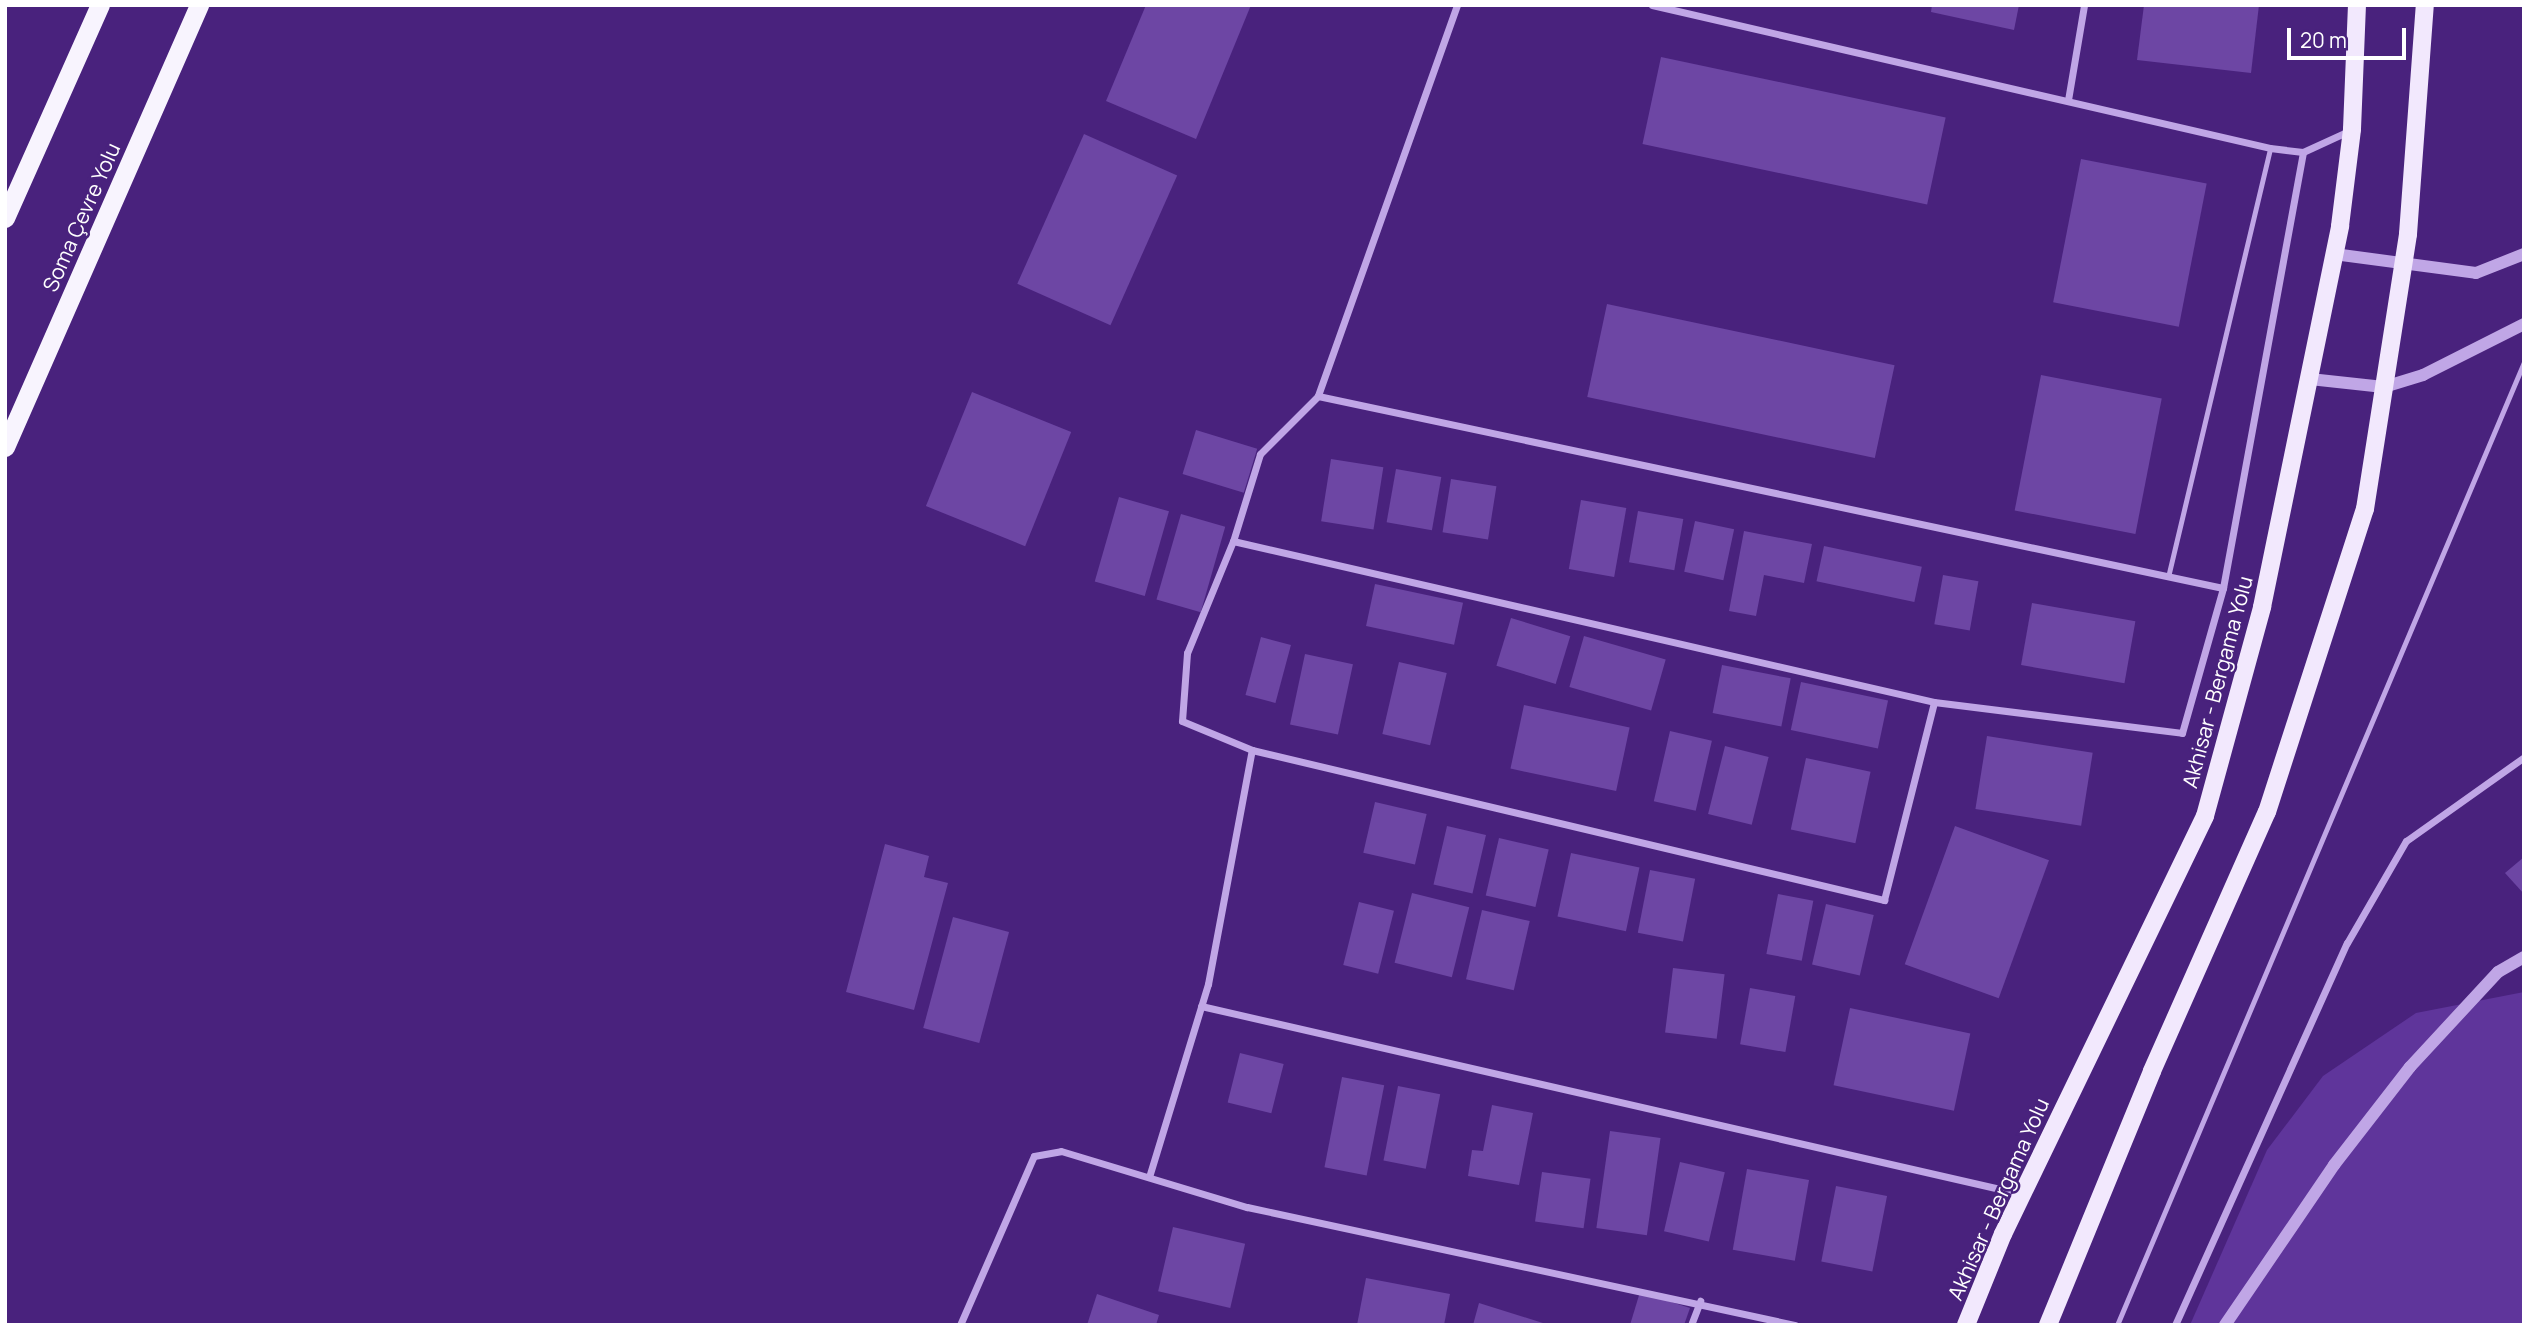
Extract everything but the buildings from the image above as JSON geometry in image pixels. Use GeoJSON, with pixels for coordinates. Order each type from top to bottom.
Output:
{"type":"FeatureCollection","features":[{"type":"Feature","properties":{"kind":"highway"},"geometry":{"type":"LineString","coordinates":[[5,218],[100,5]]}},
{"type":"Feature","properties":{"kind":"highway","name":"Soma Çevre Yolu"},"geometry":{"type":"LineString","coordinates":[[5,447],[199,5]]}},
{"type":"Feature","properties":{"kind":"main road","name":"Akhisar - Bergama Yolu"},"geometry":{"type":"LineString","coordinates":[[1966,1325],[2022,1194],[2205,816],[2262,607],[2334,254],[2352,129],[2357,5]]}},
{"type":"Feature","properties":{"kind":"main road"},"geometry":{"type":"LineString","coordinates":[[2048,1325],[2152,1071],[2267,812],[2365,509],[2404,262],[2425,5]]}},
{"type":"Feature","properties":{"kind":"street"},"geometry":{"type":"LineString","coordinates":[[1457,5],[1318,396],[1260,454],[1233,541],[1187,653],[1182,721],[1252,750],[1884,900],[1934,702]]}},
{"type":"Feature","properties":{"kind":"street"},"geometry":{"type":"LineString","coordinates":[[1652,5],[2270,148],[2303,152],[2352,129]]}},
{"type":"Feature","properties":{"kind":"street"},"geometry":{"type":"LineString","coordinates":[[2068,100],[2084,5]]}},
{"type":"Feature","properties":{"kind":"street"},"geometry":{"type":"LineString","coordinates":[[1233,541],[1934,702],[2182,733],[2223,588],[2303,152]]}},
{"type":"Feature","properties":{"kind":"street"},"geometry":{"type":"LineString","coordinates":[[2334,254],[2476,273],[2524,254]]}},
{"type":"Feature","properties":{"kind":"street"},"geometry":{"type":"LineString","coordinates":[[2310,379],[2384,387],[2423,375],[2524,324]]}},
{"type":"Feature","properties":{"kind":"street"},"geometry":{"type":"LineString","coordinates":[[1318,396],[2168,579],[2223,588]]}},
{"type":"Feature","properties":{"kind":"street"},"geometry":{"type":"LineString","coordinates":[[1149,1177],[1201,1006],[1252,750]]}},
{"type":"Feature","properties":{"kind":"street"},"geometry":{"type":"LineString","coordinates":[[2175,1325],[2347,943],[2406,841],[2524,757]]}},
{"type":"Feature","properties":{"kind":"street"},"geometry":{"type":"LineString","coordinates":[[2225,1325],[2334,1165],[2410,1067],[2498,972],[2524,957]]}},
{"type":"Feature","properties":{"kind":"street"},"geometry":{"type":"LineString","coordinates":[[1201,1006],[2022,1194]]}},
{"type":"Feature","properties":{"kind":"street"},"geometry":{"type":"LineString","coordinates":[[960,1325],[1034,1156],[1062,1151],[1247,1207],[1437,1250],[1700,1301],[1795,1325]]}},
{"type":"Feature","properties":{"kind":"street"},"geometry":{"type":"LineString","coordinates":[[1691,1325],[1700,1301]]}},
{"type":"Feature","properties":{"kind":"lane"},"geometry":{"type":"LineString","coordinates":[[2168,579],[2270,148]]}},
{"type":"Feature","properties":{"kind":"lane"},"geometry":{"type":"LineString","coordinates":[[2116,1325],[2524,362]]}},
{"type":"Feature","properties":{"kind":"shaded area"},"geometry":{"type":"Polygon","coordinates":[[[2524,992],[2524,1325],[2190,1325],[2267,1150],[2323,1076],[2416,1013],[2524,992]]]}}]}
